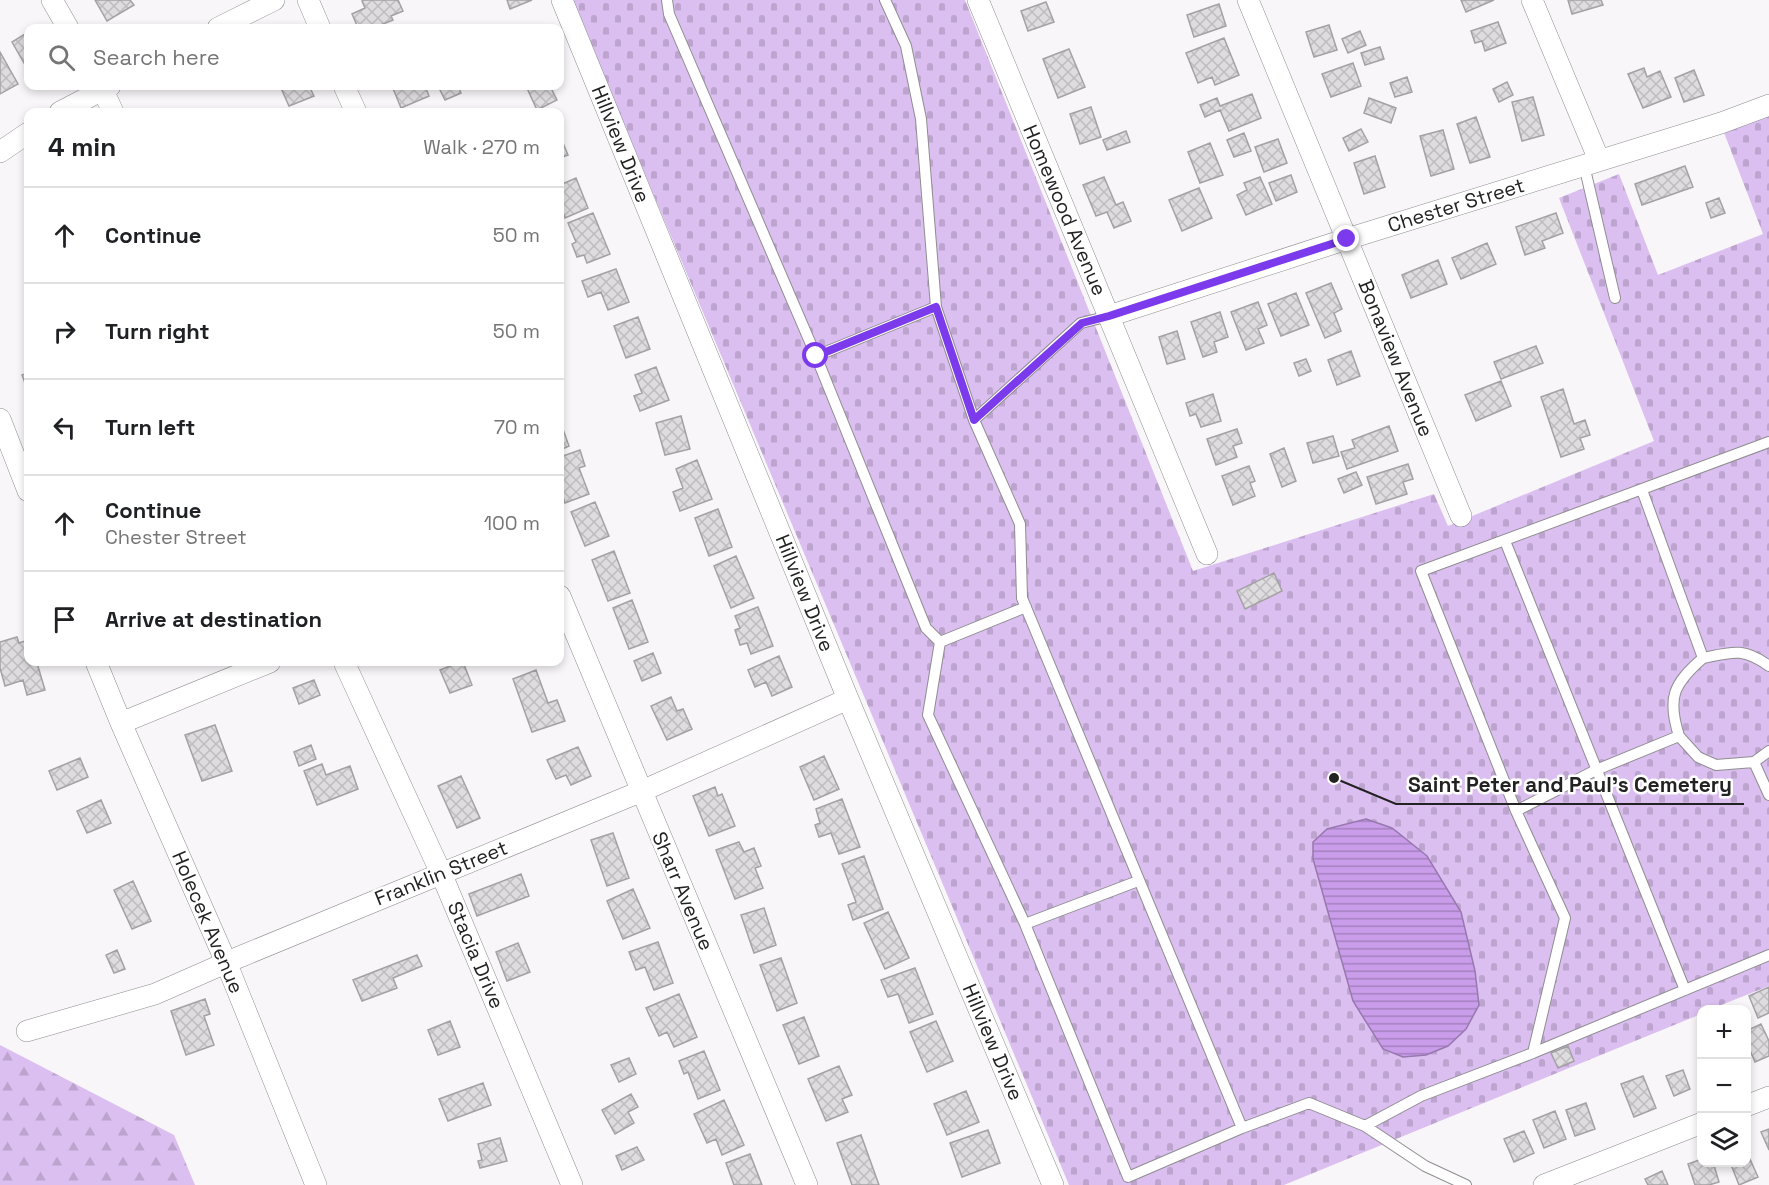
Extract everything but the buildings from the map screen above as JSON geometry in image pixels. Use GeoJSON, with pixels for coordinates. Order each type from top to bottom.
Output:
{"type":"FeatureCollection","features":[{"type":"Feature","properties":{"kind":"street"},"geometry":{"type":"LineString","coordinates":[[52,0],[66,24]]}},
{"type":"Feature","properties":{"kind":"street"},"geometry":{"type":"LineString","coordinates":[[226,24],[274,0]]}},
{"type":"Feature","properties":{"kind":"street"},"geometry":{"type":"LineString","coordinates":[[308,0],[318,24]]}},
{"type":"Feature","properties":{"kind":"street","name":"Hillview Drive"},"geometry":{"type":"LineString","coordinates":[[562,0],[848,699],[1053,1185]]}},
{"type":"Feature","properties":{"kind":"street","name":"Homewood Avenue"},"geometry":{"type":"LineString","coordinates":[[978,0],[1207,554]]}},
{"type":"Feature","properties":{"kind":"street","name":"Bonaview Avenue"},"geometry":{"type":"LineString","coordinates":[[1248,0],[1461,516]]}},
{"type":"Feature","properties":{"kind":"street"},"geometry":{"type":"LineString","coordinates":[[1532,0],[1592,163]]}},
{"type":"Feature","properties":{"kind":"street"},"geometry":{"type":"LineString","coordinates":[[67,108],[99,90]]}},
{"type":"Feature","properties":{"kind":"street"},"geometry":{"type":"LineString","coordinates":[[105,90],[112,108]]}},
{"type":"Feature","properties":{"kind":"street"},"geometry":{"type":"LineString","coordinates":[[346,90],[354,108]]}},
{"type":"Feature","properties":{"kind":"street","name":"Chester Street"},"geometry":{"type":"LineString","coordinates":[[1109,316],[1347,239],[1767,110]]}},
{"type":"Feature","properties":{"kind":"street"},"geometry":{"type":"LineString","coordinates":[[0,152],[24,136]]}},
{"type":"Feature","properties":{"kind":"street"},"geometry":{"type":"LineString","coordinates":[[0,419],[24,481]]}},
{"type":"Feature","properties":{"kind":"street","name":"Sharr Avenue"},"geometry":{"type":"LineString","coordinates":[[564,606],[807,1185]]}},
{"type":"Feature","properties":{"kind":"street","name":"Holecek Avenue"},"geometry":{"type":"LineString","coordinates":[[98,666],[226,962],[316,1185]]}},
{"type":"Feature","properties":{"kind":"street"},"geometry":{"type":"LineString","coordinates":[[121,723],[260,666]]}},
{"type":"Feature","properties":{"kind":"street","name":"Stacia Drive"},"geometry":{"type":"LineString","coordinates":[[346,666],[441,873],[572,1185]]}},
{"type":"Feature","properties":{"kind":"street","name":"Franklin Street"},"geometry":{"type":"LineString","coordinates":[[27,1031],[155,994],[226,962],[642,791],[848,699]]}},
{"type":"Feature","properties":{"kind":"street"},"geometry":{"type":"LineString","coordinates":[[1751,1104],[1769,1097]]}},
{"type":"Feature","properties":{"kind":"street"},"geometry":{"type":"LineString","coordinates":[[1544,1185],[1697,1125]]}},
{"type":"Feature","properties":{"kind":"lane"},"geometry":{"type":"LineString","coordinates":[[667,0],[669,14],[816,356],[926,628],[940,642]]}},
{"type":"Feature","properties":{"kind":"lane"},"geometry":{"type":"LineString","coordinates":[[885,0],[906,46],[921,119],[936,307],[974,420],[1020,524],[1022,598],[1242,1128]]}},
{"type":"Feature","properties":{"kind":"lane"},"geometry":{"type":"LineString","coordinates":[[1592,163],[1615,297]]}},
{"type":"Feature","properties":{"kind":"lane"},"geometry":{"type":"LineString","coordinates":[[816,356],[936,307]]}},
{"type":"Feature","properties":{"kind":"lane"},"geometry":{"type":"LineString","coordinates":[[974,420],[1082,323],[1109,316]]}},
{"type":"Feature","properties":{"kind":"lane"},"geometry":{"type":"LineString","coordinates":[[1533,1053],[1565,918],[1516,812],[1421,571],[1769,442]]}},
{"type":"Feature","properties":{"kind":"lane"},"geometry":{"type":"LineString","coordinates":[[1642,490],[1702,658]]}},
{"type":"Feature","properties":{"kind":"lane"},"geometry":{"type":"LineString","coordinates":[[1505,541],[1685,990]]}},
{"type":"Feature","properties":{"kind":"lane"},"geometry":{"type":"LineString","coordinates":[[940,642],[1026,607]]}},
{"type":"Feature","properties":{"kind":"lane"},"geometry":{"type":"LineString","coordinates":[[940,642],[928,715],[1025,924],[1128,1177],[1242,1128],[1309,1103],[1365,1126],[1425,1166],[1466,1185]]}},
{"type":"Feature","properties":{"kind":"lane"},"geometry":{"type":"LineString","coordinates":[[1769,666],[1756,656],[1737,651],[1702,658],[1683,675],[1674,696],[1673,716],[1679,736],[1698,757],[1716,765],[1754,762],[1769,751]]}},
{"type":"Feature","properties":{"kind":"lane"},"geometry":{"type":"LineString","coordinates":[[1516,812],[1596,770],[1679,736]]}},
{"type":"Feature","properties":{"kind":"lane"},"geometry":{"type":"LineString","coordinates":[[1754,762],[1769,795]]}},
{"type":"Feature","properties":{"kind":"lane"},"geometry":{"type":"LineString","coordinates":[[1025,924],[1138,881]]}},
{"type":"Feature","properties":{"kind":"lane"},"geometry":{"type":"LineString","coordinates":[[1365,1126],[1421,1096],[1533,1053],[1769,955]]}},
{"type":"Feature","properties":{"kind":"green space"},"geometry":{"type":"Polygon","coordinates":[[[572,0],[965,0],[1193,571],[1434,494],[1448,526],[1654,441],[1559,198],[1619,174],[1658,275],[1763,234],[1723,130],[1769,112],[1769,986],[1721,1005],[1697,1005],[1697,1016],[1284,1185],[1069,1185],[572,0]]]}},
{"type":"Feature","properties":{"kind":"green space"},"geometry":{"type":"Polygon","coordinates":[[[0,1045],[174,1135],[195,1185],[0,1185],[0,1045]]]}},
{"type":"Feature","properties":{"kind":"shaded area"},"geometry":{"type":"Polygon","coordinates":[[[1366,819],[1392,828],[1427,856],[1461,912],[1475,971],[1479,1005],[1466,1029],[1448,1046],[1426,1055],[1403,1057],[1383,1049],[1353,1001],[1313,859],[1313,842],[1327,829],[1366,819]]]}},
{"type":"Feature","properties":{"kind":"place","name":"Saint Peter and Paul's Cemetery"},"geometry":{"type":"Point","coordinates":[1334,778]}},
{"type":"Feature","properties":{"kind":"route"},"geometry":{"type":"LineString","coordinates":[[816,356],[936,307],[974,420],[1082,323],[1347,239]]}}]}
